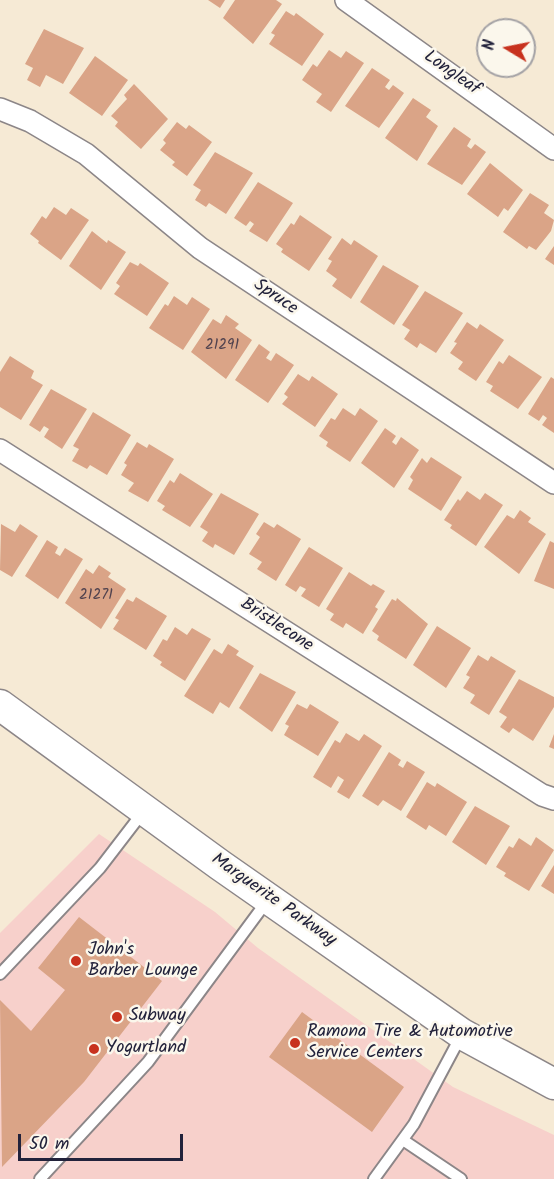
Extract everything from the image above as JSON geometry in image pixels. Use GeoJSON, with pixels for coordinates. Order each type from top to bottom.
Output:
{"type":"FeatureCollection","features":[{"type":"Feature","properties":{"kind":"main road","name":"Marguerite Parkway"},"geometry":{"type":"LineString","coordinates":[[0,705],[462,1034],[554,1084]]}},
{"type":"Feature","properties":{"kind":"street","name":"Longleaf"},"geometry":{"type":"LineString","coordinates":[[346,0],[554,149]]}},
{"type":"Feature","properties":{"kind":"street","name":"Spruce"},"geometry":{"type":"LineString","coordinates":[[0,109],[30,121],[86,154],[200,248],[554,483]]}},
{"type":"Feature","properties":{"kind":"street","name":"Bristlecone"},"geometry":{"type":"LineString","coordinates":[[0,450],[532,789],[554,799]]}},
{"type":"Feature","properties":{"kind":"lane"},"geometry":{"type":"LineString","coordinates":[[0,974],[100,868],[145,809]]}},
{"type":"Feature","properties":{"kind":"lane"},"geometry":{"type":"LineString","coordinates":[[40,1179],[148,1062],[268,898]]}},
{"type":"Feature","properties":{"kind":"lane"},"geometry":{"type":"LineString","coordinates":[[374,1179],[414,1124],[462,1034]]}},
{"type":"Feature","properties":{"kind":"lane"},"geometry":{"type":"LineString","coordinates":[[403,1140],[461,1179]]}},
{"type":"Feature","properties":{"kind":"shaded area"},"geometry":{"type":"Polygon","coordinates":[[[99,834],[215,912],[258,948],[453,1087],[554,1135],[554,1179],[0,1179],[0,933],[99,834]]]}},
{"type":"Feature","properties":{"kind":"building"},"geometry":{"type":"Polygon","coordinates":[[[208,0],[225,0],[220,8],[208,0]]]}},
{"type":"Feature","properties":{"kind":"building"},"geometry":{"type":"Polygon","coordinates":[[[235,0],[276,0],[282,4],[253,44],[223,18],[235,0]]]}},
{"type":"Feature","properties":{"kind":"building"},"geometry":{"type":"Polygon","coordinates":[[[286,11],[294,16],[296,13],[324,34],[302,66],[269,44],[275,35],[271,33],[286,11]]]}},
{"type":"Feature","properties":{"kind":"building"},"geometry":{"type":"Polygon","coordinates":[[[44,29],[84,48],[63,84],[46,75],[40,87],[27,80],[33,68],[25,64],[44,29]]]}},
{"type":"Feature","properties":{"kind":"building"},"geometry":{"type":"Polygon","coordinates":[[[329,50],[341,58],[346,51],[364,63],[331,112],[316,102],[322,94],[302,80],[313,64],[317,67],[329,50]]]}},
{"type":"Feature","properties":{"kind":"building"},"geometry":{"type":"Polygon","coordinates":[[[95,56],[128,80],[102,116],[69,93],[95,56]]]}},
{"type":"Feature","properties":{"kind":"building"},"geometry":{"type":"Polygon","coordinates":[[[372,68],[390,80],[385,87],[389,90],[393,85],[404,93],[379,128],[345,106],[372,68]]]}},
{"type":"Feature","properties":{"kind":"building"},"geometry":{"type":"Polygon","coordinates":[[[134,84],[168,119],[141,149],[115,126],[118,122],[111,116],[127,99],[124,95],[134,84]]]}},
{"type":"Feature","properties":{"kind":"building"},"geometry":{"type":"Polygon","coordinates":[[[413,98],[431,110],[426,117],[438,126],[417,161],[385,138],[413,98]]]}},
{"type":"Feature","properties":{"kind":"building"},"geometry":{"type":"Polygon","coordinates":[[[177,122],[186,129],[189,125],[212,142],[187,176],[172,165],[175,162],[160,150],[166,143],[163,140],[177,122]]]}},
{"type":"Feature","properties":{"kind":"building"},"geometry":{"type":"Polygon","coordinates":[[[454,127],[471,139],[467,146],[471,149],[475,144],[486,152],[462,185],[427,164],[454,127]]]}},
{"type":"Feature","properties":{"kind":"building"},"geometry":{"type":"Polygon","coordinates":[[[215,152],[253,173],[226,214],[209,203],[206,207],[195,200],[201,190],[193,185],[215,152]]]}},
{"type":"Feature","properties":{"kind":"building"},"geometry":{"type":"Polygon","coordinates":[[[490,163],[523,190],[508,211],[504,208],[498,217],[467,194],[490,163]]]}},
{"type":"Feature","properties":{"kind":"building"},"geometry":{"type":"Polygon","coordinates":[[[258,182],[293,203],[267,242],[249,231],[254,224],[250,221],[246,226],[234,218],[258,182]]]}},
{"type":"Feature","properties":{"kind":"building"},"geometry":{"type":"Polygon","coordinates":[[[530,193],[549,205],[544,213],[554,220],[551,231],[536,250],[529,246],[527,249],[503,232],[530,193]]]}},
{"type":"Feature","properties":{"kind":"building"},"geometry":{"type":"Polygon","coordinates":[[[54,207],[66,215],[71,208],[89,220],[61,260],[30,234],[42,216],[46,219],[54,207]]]}},
{"type":"Feature","properties":{"kind":"building"},"geometry":{"type":"Polygon","coordinates":[[[300,215],[332,237],[309,271],[281,252],[283,249],[276,244],[291,223],[294,225],[300,215]]]}},
{"type":"Feature","properties":{"kind":"building"},"geometry":{"type":"Polygon","coordinates":[[[92,231],[107,243],[108,240],[126,252],[101,290],[69,266],[92,231]]]}},
{"type":"Feature","properties":{"kind":"building"},"geometry":{"type":"Polygon","coordinates":[[[342,238],[351,245],[354,240],[378,256],[351,299],[332,286],[337,279],[326,271],[332,261],[328,259],[342,238]]]}},
{"type":"Feature","properties":{"kind":"building"},"geometry":{"type":"Polygon","coordinates":[[[554,246],[554,265],[545,259],[554,246]]]}},
{"type":"Feature","properties":{"kind":"building"},"geometry":{"type":"Polygon","coordinates":[[[130,262],[138,266],[140,263],[169,283],[147,316],[114,294],[120,286],[116,283],[130,262]]]}},
{"type":"Feature","properties":{"kind":"building"},"geometry":{"type":"Polygon","coordinates":[[[383,265],[419,286],[394,325],[360,302],[383,265]]]}},
{"type":"Feature","properties":{"kind":"building"},"geometry":{"type":"Polygon","coordinates":[[[425,291],[463,313],[436,353],[420,343],[417,348],[404,339],[410,330],[402,325],[425,291]]]}},
{"type":"Feature","properties":{"kind":"building"},"geometry":{"type":"Polygon","coordinates":[[[174,296],[187,305],[192,297],[210,309],[183,350],[149,328],[165,304],[168,306],[174,296]]]}},
{"type":"Feature","properties":{"kind":"building"},"geometry":{"type":"Polygon","coordinates":[[[226,315],[239,324],[235,328],[252,340],[226,379],[191,352],[213,319],[221,324],[226,315]]]}},
{"type":"Feature","properties":{"kind":"building"},"geometry":{"type":"Polygon","coordinates":[[[467,322],[477,329],[480,324],[504,340],[476,381],[458,369],[463,362],[450,353],[467,322]]]}},
{"type":"Feature","properties":{"kind":"building"},"geometry":{"type":"Polygon","coordinates":[[[259,344],[270,352],[266,358],[271,361],[276,353],[294,365],[268,403],[235,380],[259,344]]]}},
{"type":"Feature","properties":{"kind":"building"},"geometry":{"type":"Polygon","coordinates":[[[509,355],[542,377],[518,409],[490,391],[493,386],[486,382],[499,361],[503,364],[509,355]]]}},
{"type":"Feature","properties":{"kind":"building"},"geometry":{"type":"Polygon","coordinates":[[[10,356],[34,371],[31,378],[43,385],[21,420],[0,407],[0,372],[10,356]]]}},
{"type":"Feature","properties":{"kind":"building"},"geometry":{"type":"Polygon","coordinates":[[[298,374],[309,381],[312,376],[338,394],[315,427],[282,404],[288,397],[284,394],[298,374]]]}},
{"type":"Feature","properties":{"kind":"building"},"geometry":{"type":"Polygon","coordinates":[[[551,377],[554,379],[554,433],[542,425],[547,418],[543,415],[539,421],[528,414],[551,377]]]}},
{"type":"Feature","properties":{"kind":"building"},"geometry":{"type":"Polygon","coordinates":[[[51,389],[87,409],[62,449],[44,437],[49,429],[44,426],[40,432],[29,425],[51,389]]]}},
{"type":"Feature","properties":{"kind":"building"},"geometry":{"type":"Polygon","coordinates":[[[343,408],[355,416],[360,408],[378,421],[350,462],[326,446],[328,442],[319,436],[331,418],[335,420],[343,408]]]}},
{"type":"Feature","properties":{"kind":"building"},"geometry":{"type":"Polygon","coordinates":[[[93,412],[131,435],[107,475],[90,465],[87,469],[72,461],[79,449],[73,446],[93,412]]]}},
{"type":"Feature","properties":{"kind":"building"},"geometry":{"type":"Polygon","coordinates":[[[385,428],[396,436],[392,442],[396,445],[401,437],[419,450],[394,488],[361,463],[385,428]]]}},
{"type":"Feature","properties":{"kind":"building"},"geometry":{"type":"Polygon","coordinates":[[[137,442],[147,448],[149,444],[174,459],[148,502],[128,491],[134,483],[121,475],[127,465],[124,463],[137,442]]]}},
{"type":"Feature","properties":{"kind":"building"},"geometry":{"type":"Polygon","coordinates":[[[431,457],[462,477],[441,511],[408,489],[413,480],[410,477],[422,458],[427,463],[431,457]]]}},
{"type":"Feature","properties":{"kind":"building"},"geometry":{"type":"Polygon","coordinates":[[[180,473],[213,494],[190,527],[162,510],[165,506],[157,501],[170,480],[174,483],[180,473]]]}},
{"type":"Feature","properties":{"kind":"building"},"geometry":{"type":"Polygon","coordinates":[[[467,491],[480,500],[485,493],[503,505],[476,546],[450,528],[452,525],[444,520],[458,499],[460,501],[467,491]]]}},
{"type":"Feature","properties":{"kind":"building"},"geometry":{"type":"Polygon","coordinates":[[[221,493],[259,514],[234,555],[215,544],[213,548],[202,541],[208,532],[200,527],[221,493]]]}},
{"type":"Feature","properties":{"kind":"building"},"geometry":{"type":"Polygon","coordinates":[[[520,510],[531,518],[528,522],[546,534],[519,574],[484,547],[507,515],[514,519],[520,510]]]}},
{"type":"Feature","properties":{"kind":"building"},"geometry":{"type":"Polygon","coordinates":[[[264,522],[274,528],[277,524],[301,539],[276,581],[257,569],[262,562],[249,554],[260,537],[256,534],[264,522]]]}},
{"type":"Feature","properties":{"kind":"building"},"geometry":{"type":"Polygon","coordinates":[[[1,524],[15,532],[20,524],[38,536],[12,577],[0,570],[1,524]]]}},
{"type":"Feature","properties":{"kind":"building"},"geometry":{"type":"Polygon","coordinates":[[[47,540],[58,547],[55,553],[60,556],[65,548],[83,559],[58,599],[25,576],[47,540]]]}},
{"type":"Feature","properties":{"kind":"building"},"geometry":{"type":"Polygon","coordinates":[[[550,541],[554,543],[554,589],[534,581],[550,541]]]}},
{"type":"Feature","properties":{"kind":"building"},"geometry":{"type":"Polygon","coordinates":[[[309,547],[343,568],[319,607],[301,596],[306,589],[300,586],[296,592],[285,585],[309,547]]]}},
{"type":"Feature","properties":{"kind":"building"},"geometry":{"type":"Polygon","coordinates":[[[99,565],[111,573],[108,577],[126,589],[101,629],[65,603],[86,569],[93,574],[99,565]]]}},
{"type":"Feature","properties":{"kind":"building"},"geometry":{"type":"Polygon","coordinates":[[[349,572],[371,586],[373,584],[385,591],[375,607],[378,609],[363,634],[346,623],[343,628],[330,620],[334,614],[326,609],[349,572]]]}},
{"type":"Feature","properties":{"kind":"building"},"geometry":{"type":"Polygon","coordinates":[[[136,597],[167,616],[146,650],[113,629],[119,620],[115,618],[127,599],[133,602],[136,597]]]}},
{"type":"Feature","properties":{"kind":"building"},"geometry":{"type":"Polygon","coordinates":[[[397,598],[428,624],[406,659],[377,640],[379,636],[372,631],[392,599],[396,601],[397,598]]]}},
{"type":"Feature","properties":{"kind":"building"},"geometry":{"type":"Polygon","coordinates":[[[437,626],[471,648],[446,688],[413,665],[437,626]]]}},
{"type":"Feature","properties":{"kind":"building"},"geometry":{"type":"Polygon","coordinates":[[[175,627],[187,635],[192,628],[211,639],[185,681],[160,665],[162,662],[153,656],[163,639],[167,641],[175,627]]]}},
{"type":"Feature","properties":{"kind":"building"},"geometry":{"type":"Polygon","coordinates":[[[228,644],[239,651],[236,655],[254,666],[229,708],[220,702],[213,714],[184,696],[214,649],[222,654],[228,644]]]}},
{"type":"Feature","properties":{"kind":"building"},"geometry":{"type":"Polygon","coordinates":[[[478,655],[488,661],[491,656],[516,671],[489,715],[470,703],[475,695],[463,688],[470,677],[466,675],[478,655]]]}},
{"type":"Feature","properties":{"kind":"building"},"geometry":{"type":"Polygon","coordinates":[[[260,673],[296,692],[272,732],[239,708],[260,673]]]}},
{"type":"Feature","properties":{"kind":"building"},"geometry":{"type":"Polygon","coordinates":[[[519,679],[554,697],[554,707],[533,741],[513,728],[509,733],[500,727],[507,717],[499,712],[519,679]]]}},
{"type":"Feature","properties":{"kind":"building"},"geometry":{"type":"Polygon","coordinates":[[[297,704],[307,709],[310,704],[339,722],[318,756],[284,735],[289,726],[285,724],[297,704]]]}},
{"type":"Feature","properties":{"kind":"building"},"geometry":{"type":"Polygon","coordinates":[[[346,733],[359,741],[364,734],[382,746],[349,799],[337,792],[344,780],[338,776],[331,788],[313,777],[335,740],[340,743],[346,733]]]}},
{"type":"Feature","properties":{"kind":"building"},"geometry":{"type":"Polygon","coordinates":[[[554,734],[554,749],[549,747],[554,734]]]}},
{"type":"Feature","properties":{"kind":"building"},"geometry":{"type":"Polygon","coordinates":[[[389,752],[401,760],[398,765],[403,768],[407,761],[425,772],[401,811],[383,800],[378,806],[362,796],[389,752]]]}},
{"type":"Feature","properties":{"kind":"building"},"geometry":{"type":"Polygon","coordinates":[[[427,782],[435,787],[437,783],[467,802],[446,836],[429,825],[426,830],[406,817],[427,782]]]}},
{"type":"Feature","properties":{"kind":"building"},"geometry":{"type":"Polygon","coordinates":[[[475,806],[510,826],[486,865],[452,842],[475,806]]]}},
{"type":"Feature","properties":{"kind":"building"},"geometry":{"type":"Polygon","coordinates":[[[536,837],[554,850],[529,891],[504,876],[506,873],[496,867],[509,846],[513,848],[519,838],[531,846],[536,837]]]}},
{"type":"Feature","properties":{"kind":"building"},"geometry":{"type":"Polygon","coordinates":[[[554,865],[554,894],[541,886],[554,865]]]}},
{"type":"Feature","properties":{"kind":"building"},"geometry":{"type":"Polygon","coordinates":[[[79,917],[162,981],[84,1082],[2,1167],[0,1000],[31,1031],[65,990],[38,968],[79,917]]]}},
{"type":"Feature","properties":{"kind":"building"},"geometry":{"type":"Polygon","coordinates":[[[302,1012],[404,1087],[372,1132],[269,1057],[302,1012]]]}},
{"type":"Feature","properties":{"kind":"place","name":"John's Barber Lounge"},"geometry":{"type":"Point","coordinates":[76,961]}},
{"type":"Feature","properties":{"kind":"place","name":"Subway"},"geometry":{"type":"Point","coordinates":[117,1017]}},
{"type":"Feature","properties":{"kind":"place","name":"Ramona Tire & Automotive Service Centers"},"geometry":{"type":"Point","coordinates":[295,1043]}},
{"type":"Feature","properties":{"kind":"place","name":"Yogurtland"},"geometry":{"type":"Point","coordinates":[94,1049]}}]}
